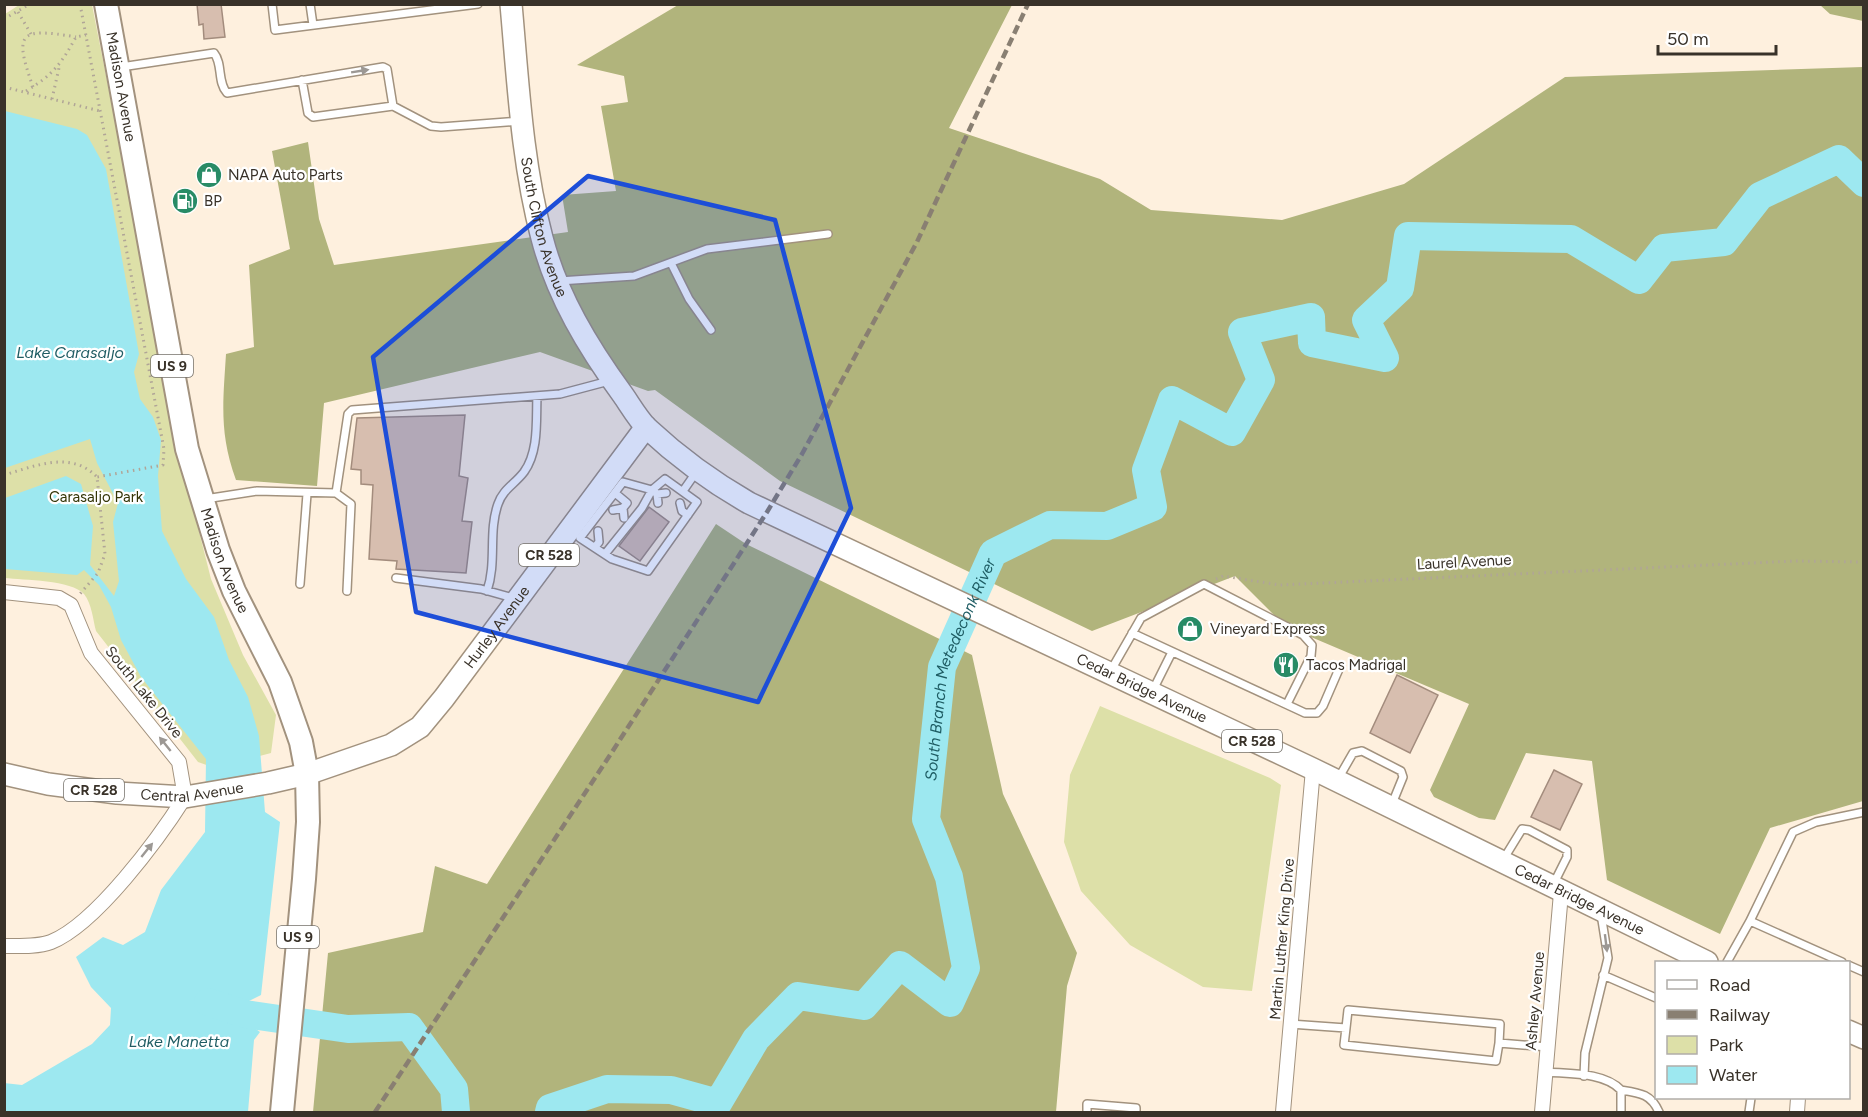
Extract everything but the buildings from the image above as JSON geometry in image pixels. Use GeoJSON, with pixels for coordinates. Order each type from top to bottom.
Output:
{"type":"FeatureCollection","features":[{"type":"Feature","properties":{"kind":"highway","name":"Madison Avenue"},"geometry":{"type":"LineString","coordinates":[[106,4],[187,449],[234,591],[280,682],[301,742],[305,868],[282,1113]]}},
{"type":"Feature","properties":{"kind":"main road","name":"South Clifton Avenue"},"geometry":{"type":"LineString","coordinates":[[511,4],[522,120],[532,196],[542,240],[556,281],[586,342],[646,426]]}},
{"type":"Feature","properties":{"kind":"main road","name":"CR 528"},"geometry":{"type":"LineString","coordinates":[[646,426],[699,468]]}},
{"type":"Feature","properties":{"kind":"main road","name":"Hurley Avenue"},"geometry":{"type":"LineString","coordinates":[[303,776],[391,745],[420,727],[516,599],[616,483],[646,426]]}},
{"type":"Feature","properties":{"kind":"main road","name":"Cedar Bridge Avenue"},"geometry":{"type":"LineString","coordinates":[[699,468],[728,491],[767,512],[1313,769],[1703,961]]}},
{"type":"Feature","properties":{"kind":"main road","name":"Central Avenue"},"geometry":{"type":"LineString","coordinates":[[4,774],[48,784],[117,793],[188,796],[303,776]]}},
{"type":"Feature","properties":{"kind":"street"},"geometry":{"type":"LineString","coordinates":[[4,592],[59,598],[71,604]]}},
{"type":"Feature","properties":{"kind":"street","name":"South Lake Drive"},"geometry":{"type":"LineString","coordinates":[[71,604],[91,653],[179,762],[188,796]]}},
{"type":"Feature","properties":{"kind":"street","name":"Martin Luther King Drive"},"geometry":{"type":"LineString","coordinates":[[1283,1113],[1313,769]]}},
{"type":"Feature","properties":{"kind":"street"},"geometry":{"type":"LineString","coordinates":[[4,946],[49,943],[64,934],[110,896],[188,796]]}},
{"type":"Feature","properties":{"kind":"street","name":"Ashley Avenue"},"geometry":{"type":"LineString","coordinates":[[1542,1113],[1548,1047],[1556,890]]}},
{"type":"Feature","properties":{"kind":"lane"},"geometry":{"type":"LineString","coordinates":[[272,4],[275,30],[478,4]]}},
{"type":"Feature","properties":{"kind":"lane"},"geometry":{"type":"LineString","coordinates":[[310,4],[313,25]]}},
{"type":"Feature","properties":{"kind":"lane"},"geometry":{"type":"LineString","coordinates":[[118,68],[214,53],[218,58],[222,88],[227,93],[383,67],[387,69],[393,106]]}},
{"type":"Feature","properties":{"kind":"lane"},"geometry":{"type":"LineString","coordinates":[[302,80],[308,113],[312,117],[393,106],[431,126],[522,120]]}},
{"type":"Feature","properties":{"kind":"lane"},"geometry":{"type":"LineString","coordinates":[[556,281],[634,276],[707,249],[828,234]]}},
{"type":"Feature","properties":{"kind":"lane"},"geometry":{"type":"LineString","coordinates":[[671,263],[689,299],[711,330]]}},
{"type":"Feature","properties":{"kind":"lane"},"geometry":{"type":"LineString","coordinates":[[336,493],[348,414],[352,410],[560,394],[612,380]]}},
{"type":"Feature","properties":{"kind":"lane"},"geometry":{"type":"LineString","coordinates":[[487,591],[492,575],[498,504],[505,489],[523,474],[534,456],[537,396]]}},
{"type":"Feature","properties":{"kind":"lane"},"geometry":{"type":"LineString","coordinates":[[683,491],[699,468]]}},
{"type":"Feature","properties":{"kind":"lane"},"geometry":{"type":"LineString","coordinates":[[574,534],[597,545],[605,554],[612,559],[648,571],[685,513],[697,502],[665,479],[605,554]]}},
{"type":"Feature","properties":{"kind":"lane"},"geometry":{"type":"LineString","coordinates":[[616,483],[666,493]]}},
{"type":"Feature","properties":{"kind":"lane"},"geometry":{"type":"LineString","coordinates":[[616,483],[627,502],[623,508],[624,518]]}},
{"type":"Feature","properties":{"kind":"lane"},"geometry":{"type":"LineString","coordinates":[[202,500],[256,491],[336,493],[351,504],[347,591]]}},
{"type":"Feature","properties":{"kind":"lane"},"geometry":{"type":"LineString","coordinates":[[655,492],[658,503]]}},
{"type":"Feature","properties":{"kind":"lane"},"geometry":{"type":"LineString","coordinates":[[300,584],[307,494]]}},
{"type":"Feature","properties":{"kind":"lane"},"geometry":{"type":"LineString","coordinates":[[680,502],[685,513]]}},
{"type":"Feature","properties":{"kind":"lane"},"geometry":{"type":"LineString","coordinates":[[613,510],[623,508]]}},
{"type":"Feature","properties":{"kind":"lane"},"geometry":{"type":"LineString","coordinates":[[673,513],[685,513]]}},
{"type":"Feature","properties":{"kind":"lane"},"geometry":{"type":"LineString","coordinates":[[597,545],[598,531]]}},
{"type":"Feature","properties":{"kind":"lane"},"geometry":{"type":"LineString","coordinates":[[597,545],[609,539]]}},
{"type":"Feature","properties":{"kind":"lane"},"geometry":{"type":"LineString","coordinates":[[396,578],[487,591],[516,599]]}},
{"type":"Feature","properties":{"kind":"lane"},"geometry":{"type":"LineString","coordinates":[[1109,674],[1141,618],[1204,584],[1303,634],[1312,645],[1311,656],[1287,704]]}},
{"type":"Feature","properties":{"kind":"lane"},"geometry":{"type":"LineString","coordinates":[[1132,633],[1305,712],[1317,713],[1323,706],[1339,669]]}},
{"type":"Feature","properties":{"kind":"lane"},"geometry":{"type":"LineString","coordinates":[[1151,694],[1172,652]]}},
{"type":"Feature","properties":{"kind":"lane"},"geometry":{"type":"LineString","coordinates":[[1337,781],[1353,753],[1362,751],[1402,774],[1390,807]]}},
{"type":"Feature","properties":{"kind":"lane"},"geometry":{"type":"LineString","coordinates":[[1728,961],[1793,832],[1816,822],[1863,812]]}},
{"type":"Feature","properties":{"kind":"lane"},"geometry":{"type":"LineString","coordinates":[[1502,862],[1522,829],[1562,845],[1567,850],[1567,856],[1556,890]]}},
{"type":"Feature","properties":{"kind":"lane"},"geometry":{"type":"LineString","coordinates":[[1584,1076],[1585,1053],[1608,958],[1601,912]]}},
{"type":"Feature","properties":{"kind":"lane"},"geometry":{"type":"LineString","coordinates":[[1750,921],[1838,961]]}},
{"type":"Feature","properties":{"kind":"lane"},"geometry":{"type":"LineString","coordinates":[[1603,975],[1655,998]]}},
{"type":"Feature","properties":{"kind":"lane"},"geometry":{"type":"LineString","coordinates":[[1348,1010],[1500,1024],[1496,1061],[1344,1045],[1346,1028],[1348,1010]]}},
{"type":"Feature","properties":{"kind":"lane"},"geometry":{"type":"LineString","coordinates":[[1290,1024],[1346,1028]]}},
{"type":"Feature","properties":{"kind":"lane"},"geometry":{"type":"LineString","coordinates":[[1499,1043],[1548,1047]]}},
{"type":"Feature","properties":{"kind":"lane"},"geometry":{"type":"LineString","coordinates":[[1546,1072],[1584,1076],[1615,1083],[1621,1090],[1621,1113]]}},
{"type":"Feature","properties":{"kind":"lane"},"geometry":{"type":"LineString","coordinates":[[1621,1090],[1643,1093],[1654,1101],[1659,1113]]}},
{"type":"Feature","properties":{"kind":"lane"},"geometry":{"type":"LineString","coordinates":[[1087,1113],[1087,1104],[1136,1108],[1136,1113]]}},
{"type":"Feature","properties":{"kind":"path"},"geometry":{"type":"LineString","coordinates":[[4,19],[30,4]]}},
{"type":"Feature","properties":{"kind":"path"},"geometry":{"type":"LineString","coordinates":[[4,475],[51,463],[71,461],[98,477],[163,465],[164,449],[80,4]]}},
{"type":"Feature","properties":{"kind":"path"},"geometry":{"type":"LineString","coordinates":[[18,12],[31,34]]}},
{"type":"Feature","properties":{"kind":"path"},"geometry":{"type":"LineString","coordinates":[[33,87],[21,52],[22,45],[31,34],[44,32],[76,37],[86,35]]}},
{"type":"Feature","properties":{"kind":"path"},"geometry":{"type":"LineString","coordinates":[[52,99],[59,67],[76,37]]}},
{"type":"Feature","properties":{"kind":"path"},"geometry":{"type":"LineString","coordinates":[[24,92],[59,67]]}},
{"type":"Feature","properties":{"kind":"path"},"geometry":{"type":"LineString","coordinates":[[4,87],[100,111]]}},
{"type":"Feature","properties":{"kind":"path"},"geometry":{"type":"LineString","coordinates":[[71,604],[98,573],[105,554],[105,534],[98,477]]}},
{"type":"Feature","properties":{"kind":"path","name":"Laurel Avenue"},"geometry":{"type":"LineString","coordinates":[[1204,584],[1222,576],[1280,585],[1795,561],[1863,562]]}},
{"type":"Feature","properties":{"kind":"highlighted area"},"geometry":{"type":"Polygon","coordinates":[[[588,176],[775,220],[851,508],[758,702],[416,612],[373,357],[588,176]]]}},
{"type":"Feature","properties":{"kind":"green space","name":"Carasaljo Park"},"geometry":{"type":"Polygon","coordinates":[[[19,5],[92,5],[187,484],[211,579],[243,655],[276,715],[271,753],[215,768],[198,762],[96,631],[91,607],[84,594],[78,589],[58,583],[5,578],[5,14],[19,5]]]}},
{"type":"Feature","properties":{"kind":"green space"},"geometry":{"type":"Polygon","coordinates":[[[678,5],[1012,5],[949,128],[1100,179],[1151,210],[1282,220],[1404,184],[1565,77],[1863,67],[1863,801],[1770,828],[1720,934],[1607,880],[1592,761],[1526,753],[1495,820],[1479,818],[1434,797],[1430,790],[1469,704],[1285,626],[1235,576],[1092,631],[780,481],[655,390],[648,391],[540,352],[324,403],[317,486],[236,480],[225,432],[223,403],[226,354],[254,347],[249,265],[290,249],[272,151],[308,142],[319,219],[334,265],[568,232],[562,195],[616,191],[601,106],[628,102],[624,76],[577,65],[678,5]]]}},
{"type":"Feature","properties":{"kind":"green space"},"geometry":{"type":"Polygon","coordinates":[[[1820,5],[1863,5],[1863,21],[1830,14],[1820,5]]]}},
{"type":"Feature","properties":{"kind":"green space"},"geometry":{"type":"Polygon","coordinates":[[[716,524],[746,544],[972,655],[1003,794],[1077,953],[1067,986],[1056,1112],[313,1112],[328,953],[423,932],[435,866],[487,884],[716,524]]]}},
{"type":"Feature","properties":{"kind":"green space"},"geometry":{"type":"Polygon","coordinates":[[[1100,706],[1270,778],[1281,785],[1252,991],[1203,987],[1130,945],[1081,891],[1064,842],[1070,775],[1100,706]]]}},
{"type":"Feature","properties":{"kind":"water"},"geometry":{"type":"Polygon","coordinates":[[[5,111],[77,129],[87,135],[106,169],[139,354],[134,372],[140,399],[153,417],[161,440],[158,476],[162,531],[186,579],[214,617],[229,660],[248,697],[259,736],[265,812],[280,822],[261,995],[249,1001],[245,1010],[246,1018],[260,1032],[254,1040],[248,1112],[5,1112],[4,1083],[22,1085],[92,1044],[110,1025],[111,1008],[91,987],[76,957],[103,937],[123,945],[145,932],[161,890],[205,832],[206,759],[141,677],[121,640],[111,607],[99,585],[84,570],[77,575],[5,569],[5,498],[66,476],[81,484],[93,526],[90,565],[114,596],[119,581],[113,522],[118,503],[97,463],[90,439],[5,468],[5,111]]]}},
{"type":"Feature","properties":{"kind":"waterway","name":"South Branch Metedeconk River"},"geometry":{"type":"LineString","coordinates":[[549,1112],[550,1108],[607,1089],[671,1090],[718,1103],[756,1039],[798,996],[864,1006],[900,965],[950,1003],[966,968],[949,877],[926,819],[942,667],[993,553],[1050,525],[1107,526],[1153,507],[1146,470],[1172,400],[1232,432],[1261,380],[1242,332],[1311,317],[1312,343],[1385,358],[1366,320],[1400,288],[1408,236],[1571,239],[1639,280],[1664,248],[1724,242],[1760,196],[1839,159],[1864,183]]}},
{"type":"Feature","properties":{"kind":"waterway","name":"South Branch Metedeconk River"},"geometry":{"type":"LineString","coordinates":[[208,1002],[245,1014],[348,1029],[409,1027],[454,1089],[456,1112]]}},
{"type":"Feature","properties":{"kind":"railway"},"geometry":{"type":"LineString","coordinates":[[375,1112],[612,752],[802,454],[917,242],[1028,4]]}},
{"type":"Feature","properties":{"kind":"place","name":"NAPA Auto Parts"},"geometry":{"type":"Point","coordinates":[209,175]}},
{"type":"Feature","properties":{"kind":"place","name":"BP"},"geometry":{"type":"Point","coordinates":[185,201]}},
{"type":"Feature","properties":{"kind":"place","name":"Vineyard Express"},"geometry":{"type":"Point","coordinates":[1190,629]}},
{"type":"Feature","properties":{"kind":"place","name":"Tacos Madrigal"},"geometry":{"type":"Point","coordinates":[1286,665]}},
{"type":"Feature","properties":{"kind":"water label","name":"Lake Carasaljo"},"geometry":{"type":"Point","coordinates":[70,352]}},
{"type":"Feature","properties":{"kind":"water label","name":"Lake Manetta"},"geometry":{"type":"Point","coordinates":[179,1041]}}]}
